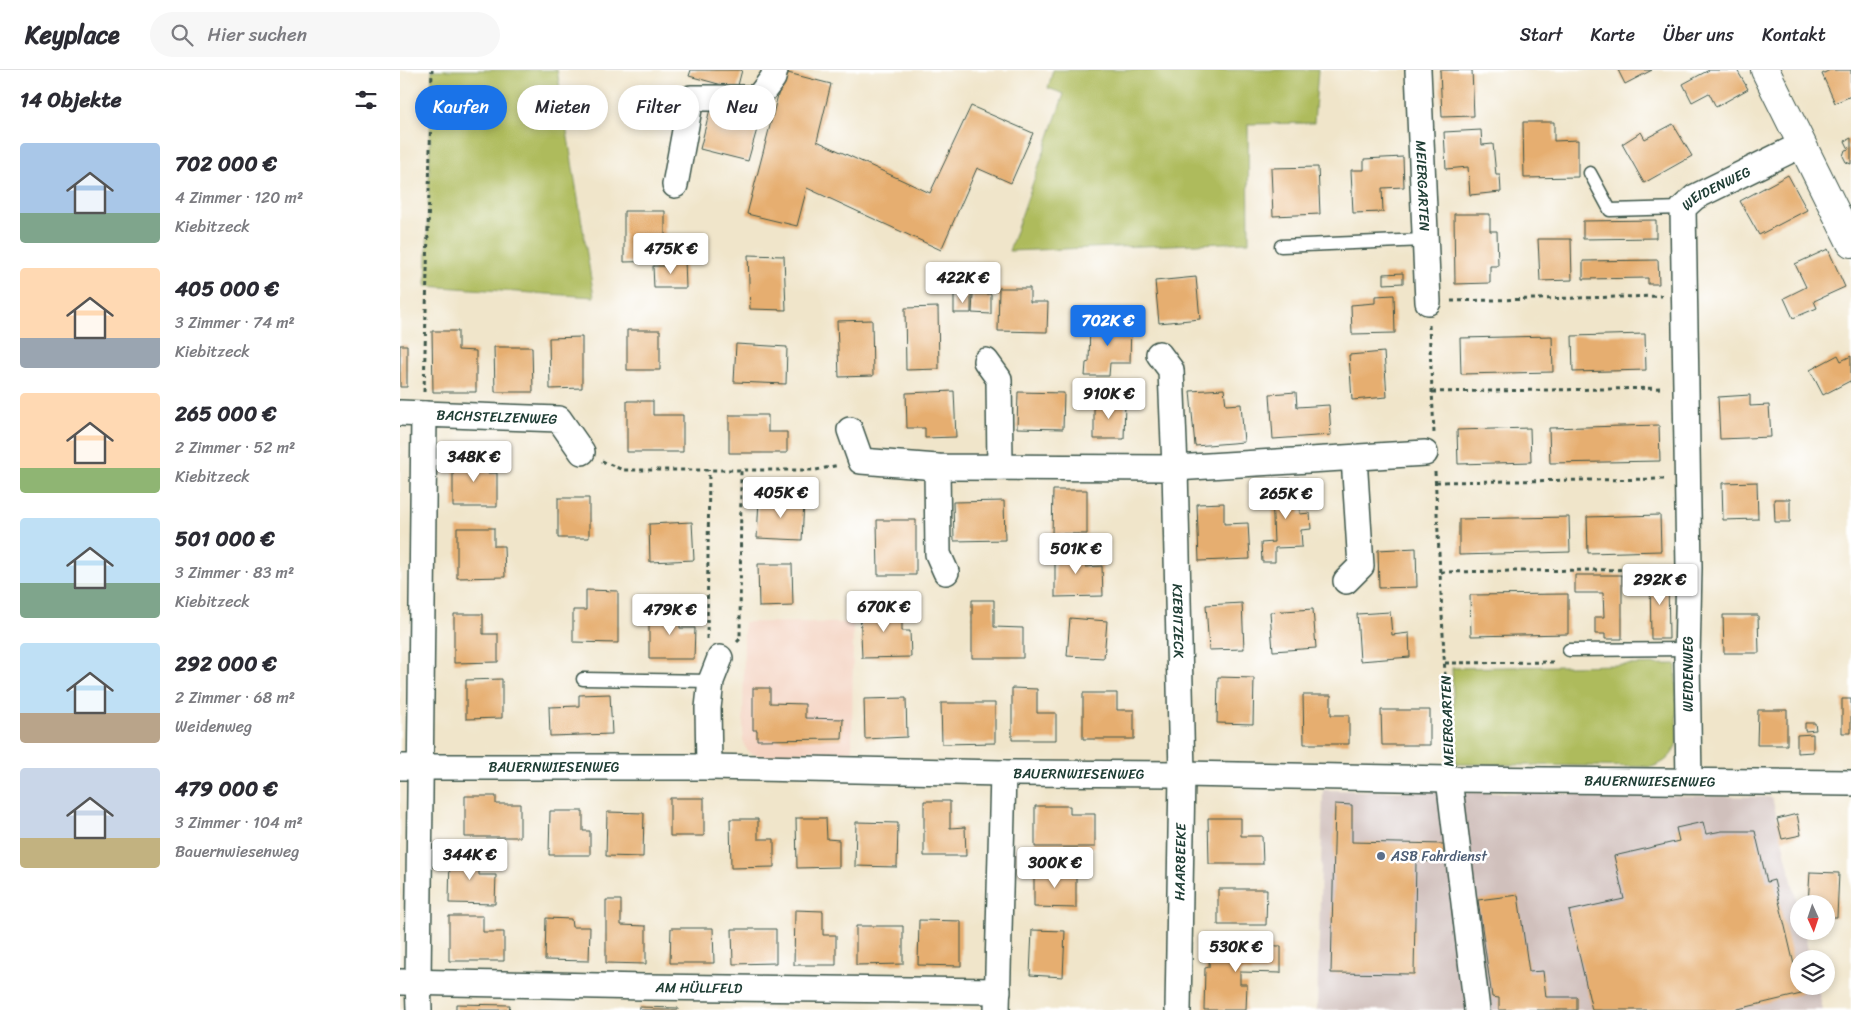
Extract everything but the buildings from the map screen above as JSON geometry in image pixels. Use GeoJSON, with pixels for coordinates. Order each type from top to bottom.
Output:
{"type":"FeatureCollection","features":[{"type":"Feature","properties":{"kind":"street"},"geometry":{"type":"LineString","coordinates":[[675,185],[691,98],[758,98],[773,78],[775,70]]}},
{"type":"Feature","properties":{"kind":"street","name":"MEIERGARTEN"},"geometry":{"type":"LineString","coordinates":[[1418,70],[1428,302]]}},
{"type":"Feature","properties":{"kind":"street"},"geometry":{"type":"LineString","coordinates":[[1765,70],[1851,244]]}},
{"type":"Feature","properties":{"kind":"street","name":"WEIDENWEG"},"geometry":{"type":"LineString","coordinates":[[1689,780],[1689,568],[1683,208],[1695,197],[1802,145]]}},
{"type":"Feature","properties":{"kind":"street","name":"KIEBITZECK"},"geometry":{"type":"LineString","coordinates":[[1159,354],[1171,370],[1182,774]]}},
{"type":"Feature","properties":{"kind":"street"},"geometry":{"type":"LineString","coordinates":[[986,361],[999,379],[1000,467]]}},
{"type":"Feature","properties":{"kind":"street","name":"BACHSTELZENWEG"},"geometry":{"type":"LineString","coordinates":[[419,1010],[409,982],[413,769],[411,613],[412,414],[559,419],[582,452]]}},
{"type":"Feature","properties":{"kind":"street"},"geometry":{"type":"LineString","coordinates":[[850,430],[861,461],[937,467],[1174,468],[1354,458],[1431,450]]}},
{"type":"Feature","properties":{"kind":"street"},"geometry":{"type":"LineString","coordinates":[[1346,581],[1361,566],[1354,458]]}},
{"type":"Feature","properties":{"kind":"street"},"geometry":{"type":"LineString","coordinates":[[937,467],[938,554],[946,572]]}},
{"type":"Feature","properties":{"kind":"street"},"geometry":{"type":"LineString","coordinates":[[709,767],[708,708],[711,681],[720,658]]}},
{"type":"Feature","properties":{"kind":"street","name":"BAUERNWIESENWEG"},"geometry":{"type":"LineString","coordinates":[[413,769],[709,767],[1003,773],[1851,783]]}},
{"type":"Feature","properties":{"kind":"street"},"geometry":{"type":"LineString","coordinates":[[998,1000],[1003,773]]}},
{"type":"Feature","properties":{"kind":"street","name":"HAARBEEKE"},"geometry":{"type":"LineString","coordinates":[[1178,1010],[1182,774]]}},
{"type":"Feature","properties":{"kind":"street"},"geometry":{"type":"LineString","coordinates":[[1449,779],[1477,1010]]}},
{"type":"Feature","properties":{"kind":"street","name":"AM HÜLLFELD"},"geometry":{"type":"LineString","coordinates":[[409,982],[635,987],[998,1000]]}},
{"type":"Feature","properties":{"kind":"lane"},"geometry":{"type":"LineString","coordinates":[[1590,173],[1610,210],[1683,208]]}},
{"type":"Feature","properties":{"kind":"lane"},"geometry":{"type":"LineString","coordinates":[[1281,246],[1425,240]]}},
{"type":"Feature","properties":{"kind":"lane"},"geometry":{"type":"LineString","coordinates":[[1569,650],[1688,649]]}},
{"type":"Feature","properties":{"kind":"lane"},"geometry":{"type":"LineString","coordinates":[[583,679],[711,681]]}},
{"type":"Feature","properties":{"kind":"path"},"geometry":{"type":"LineString","coordinates":[[412,414],[432,70]]}},
{"type":"Feature","properties":{"kind":"path"},"geometry":{"type":"LineString","coordinates":[[1428,302],[1684,295]]}},
{"type":"Feature","properties":{"kind":"path","name":"MEIERGARTEN"},"geometry":{"type":"LineString","coordinates":[[1428,302],[1432,392],[1431,450],[1436,482],[1441,572],[1449,779]]}},
{"type":"Feature","properties":{"kind":"path"},"geometry":{"type":"LineString","coordinates":[[1432,392],[1685,387]]}},
{"type":"Feature","properties":{"kind":"path"},"geometry":{"type":"LineString","coordinates":[[582,452],[623,470],[816,470],[861,461]]}},
{"type":"Feature","properties":{"kind":"path"},"geometry":{"type":"LineString","coordinates":[[709,470],[706,638],[720,658],[740,639],[741,470]]}},
{"type":"Feature","properties":{"kind":"path"},"geometry":{"type":"LineString","coordinates":[[1436,482],[1687,478]]}},
{"type":"Feature","properties":{"kind":"path"},"geometry":{"type":"LineString","coordinates":[[1441,572],[1689,568]]}},
{"type":"Feature","properties":{"kind":"path","name":"MEIERGARTEN"},"geometry":{"type":"LineString","coordinates":[[1445,663],[1560,662]]}},
{"type":"Feature","properties":{"kind":"shaded area"},"geometry":{"type":"Polygon","coordinates":[[[744,622],[853,623],[852,757],[760,757],[750,753],[745,747],[743,740],[744,622]]]}},
{"type":"Feature","properties":{"kind":"shaded area"},"geometry":{"type":"Polygon","coordinates":[[[1323,790],[1772,797],[1795,895],[1790,895],[1790,940],[1806,940],[1808,950],[1790,950],[1790,995],[1819,995],[1823,1010],[1317,1010],[1323,790]]]}},
{"type":"Feature","properties":{"kind":"green space"},"geometry":{"type":"Polygon","coordinates":[[[432,70],[557,70],[559,85],[517,85],[517,130],[567,130],[594,297],[426,286],[430,130],[507,130],[507,85],[432,85],[432,70]]]}},
{"type":"Feature","properties":{"kind":"green space"},"geometry":{"type":"Polygon","coordinates":[[[1053,70],[1318,70],[1314,123],[1248,124],[1249,242],[1009,251],[1064,94],[1048,88],[1053,70]]]}},
{"type":"Feature","properties":{"kind":"green space"},"geometry":{"type":"Polygon","coordinates":[[[1676,664],[1677,743],[1671,755],[1657,765],[1652,767],[1456,764],[1452,668],[1676,664]]]}},
{"type":"Feature","properties":{"kind":"place","name":"ASB Fahrdienst"},"geometry":{"type":"Point","coordinates":[1381,856]}}]}
